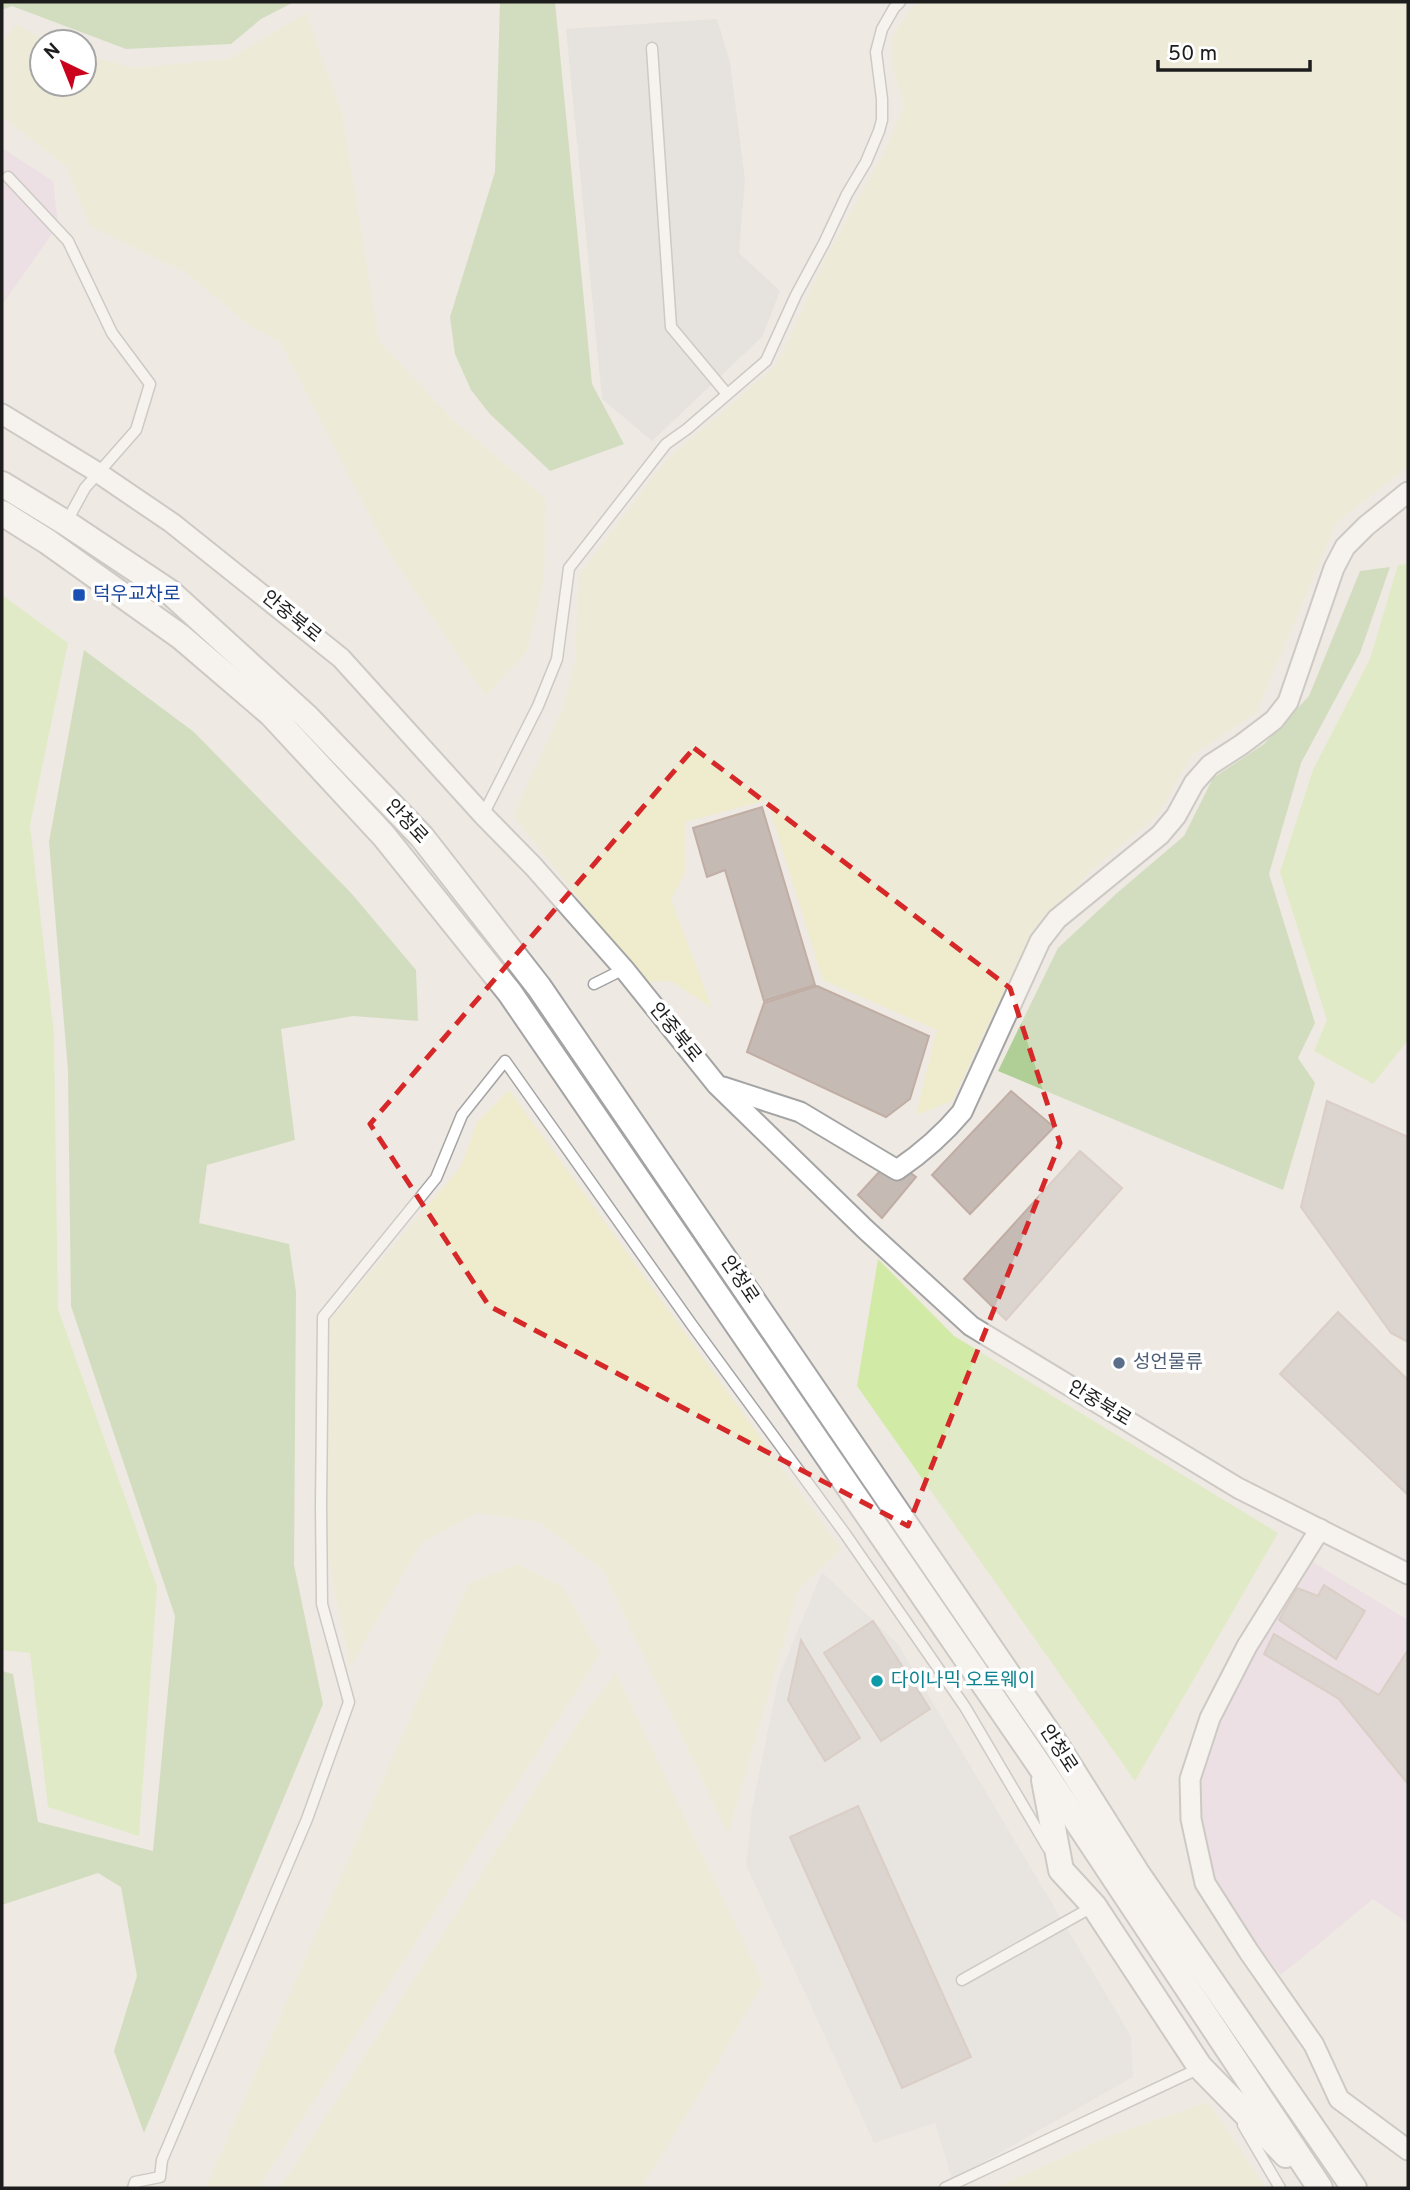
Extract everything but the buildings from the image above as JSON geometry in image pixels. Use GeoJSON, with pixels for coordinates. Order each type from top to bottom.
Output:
{"type":"FeatureCollection","features":[{"type":"Feature","properties":{"kind":"street","name":"안중북로"},"geometry":{"type":"LineString","coordinates":[[2,414],[97,472],[172,523],[341,658],[624,969],[717,1085],[865,1229],[971,1326],[1238,1488],[1408,1574]]}},
{"type":"Feature","properties":{"kind":"street","name":"안청로"},"geometry":{"type":"LineString","coordinates":[[2,484],[171,593],[306,716],[422,837],[539,987],[1057,1746],[1137,1873],[1354,2188]]}},
{"type":"Feature","properties":{"kind":"street"},"geometry":{"type":"LineString","coordinates":[[717,1085],[800,1112],[897,1170],[926,1150],[946,1132],[962,1112],[1040,941],[1057,919],[1160,835],[1176,816],[1194,783],[1210,765],[1274,720],[1288,702],[1335,568],[1346,547],[1366,526],[1408,492]]}},
{"type":"Feature","properties":{"kind":"street","name":"안청로"},"geometry":{"type":"LineString","coordinates":[[2,513],[48,542],[181,637],[271,714],[392,846],[510,993],[1042,1769],[1320,2188]]}},
{"type":"Feature","properties":{"kind":"street"},"geometry":{"type":"LineString","coordinates":[[1320,1529],[1247,1646],[1210,1718],[1189,1779],[1191,1819],[1205,1883],[1314,2045],[1339,2099],[1408,2150]]}},
{"type":"Feature","properties":{"kind":"street"},"geometry":{"type":"LineString","coordinates":[[1042,1769],[1061,1870],[1094,1906],[1200,2067],[1320,2188]]}},
{"type":"Feature","properties":{"kind":"lane"},"geometry":{"type":"LineString","coordinates":[[483,815],[538,706],[557,659],[569,568],[666,444],[766,361],[796,295],[866,162],[882,120],[876,52],[882,30],[900,2]]}},
{"type":"Feature","properties":{"kind":"lane"},"geometry":{"type":"LineString","coordinates":[[652,48],[671,327],[727,394]]}},
{"type":"Feature","properties":{"kind":"lane"},"geometry":{"type":"LineString","coordinates":[[8,177],[68,242],[112,333],[150,384],[136,430],[97,472],[66,523],[48,542]]}},
{"type":"Feature","properties":{"kind":"lane"},"geometry":{"type":"LineString","coordinates":[[594,984],[624,969]]}},
{"type":"Feature","properties":{"kind":"lane"},"geometry":{"type":"LineString","coordinates":[[133,2188],[135,2182],[160,2177],[162,2160],[307,1819],[349,1702],[322,1604],[323,1317],[436,1178],[462,1115],[505,1061],[692,1325],[846,1535],[957,1695],[1061,1870]]}},
{"type":"Feature","properties":{"kind":"lane"},"geometry":{"type":"LineString","coordinates":[[962,1980],[1094,1906]]}},
{"type":"Feature","properties":{"kind":"lane"},"geometry":{"type":"LineString","coordinates":[[945,2188],[1200,2067]]}},
{"type":"Feature","properties":{"kind":"lane"},"geometry":{"type":"LineString","coordinates":[[1226,2096],[1280,2188]]}},
{"type":"Feature","properties":{"kind":"highlighted area"},"geometry":{"type":"Polygon","coordinates":[[[694,748],[1010,988],[1060,1143],[908,1526],[489,1306],[370,1124],[694,748]]]}},
{"type":"Feature","properties":{"kind":"shaded area"},"geometry":{"type":"Polygon","coordinates":[[[920,2],[1408,2],[1408,467],[1337,522],[1256,713],[1192,755],[1157,816],[1090,871],[1028,940],[952,1101],[916,1115],[937,1030],[823,980],[767,800],[685,822],[685,872],[671,900],[712,1008],[671,981],[645,982],[513,816],[563,707],[575,662],[579,575],[666,460],[776,366],[828,253],[886,149],[904,105],[891,62],[891,38],[911,8],[920,2]]]}},
{"type":"Feature","properties":{"kind":"shaded area"},"geometry":{"type":"Polygon","coordinates":[[[306,13],[342,113],[379,341],[452,419],[546,499],[544,580],[527,651],[486,696],[388,551],[280,342],[249,325],[185,272],[90,226],[67,167],[2,117],[2,42],[17,24],[28,30],[28,98],[98,98],[98,59],[134,68],[229,59],[306,13]]]}},
{"type":"Feature","properties":{"kind":"shaded area"},"geometry":{"type":"Polygon","coordinates":[[[717,19],[730,62],[745,180],[739,253],[780,291],[762,337],[652,441],[602,399],[566,29],[717,19]]]}},
{"type":"Feature","properties":{"kind":"shaded area"},"geometry":{"type":"Polygon","coordinates":[[[2,148],[53,181],[58,225],[2,305],[2,148]]]}},
{"type":"Feature","properties":{"kind":"shaded area"},"geometry":{"type":"Polygon","coordinates":[[[509,1090],[841,1549],[799,1589],[728,1834],[603,1570],[539,1522],[477,1513],[421,1543],[350,1667],[321,1523],[326,1324],[461,1167],[477,1122],[509,1090]]]}},
{"type":"Feature","properties":{"kind":"shaded area"},"geometry":{"type":"Polygon","coordinates":[[[1311,1561],[1408,1620],[1408,1923],[1373,1899],[1281,1975],[1234,1916],[1210,1880],[1197,1814],[1196,1778],[1219,1712],[1248,1658],[1311,1561]]]}},
{"type":"Feature","properties":{"kind":"shaded area"},"geometry":{"type":"Polygon","coordinates":[[[518,1564],[564,1588],[600,1654],[258,2188],[207,2188],[468,1584],[518,1564]]]}},
{"type":"Feature","properties":{"kind":"shaded area"},"geometry":{"type":"Polygon","coordinates":[[[822,1572],[898,1644],[1131,2036],[1133,2077],[952,2180],[935,2123],[874,2143],[746,1865],[752,1808],[779,1676],[822,1572]]]}},
{"type":"Feature","properties":{"kind":"shaded area"},"geometry":{"type":"Polygon","coordinates":[[[616,1673],[763,1983],[709,2078],[641,2188],[280,2188],[580,1720],[616,1673]]]}},
{"type":"Feature","properties":{"kind":"shaded area"},"geometry":{"type":"Polygon","coordinates":[[[1208,2102],[1266,2188],[995,2188],[1110,2136],[1208,2102]]]}},
{"type":"Feature","properties":{"kind":"green space"},"geometry":{"type":"Polygon","coordinates":[[[2,2],[294,2],[261,19],[231,44],[126,49],[98,38],[98,28],[70,28],[12,6],[2,10],[2,2]]]}},
{"type":"Feature","properties":{"kind":"green space"},"geometry":{"type":"Polygon","coordinates":[[[500,2],[555,2],[592,384],[624,444],[550,471],[490,414],[471,390],[455,354],[450,317],[495,172],[500,2]]]}},
{"type":"Feature","properties":{"kind":"green space"},"geometry":{"type":"Polygon","coordinates":[[[1408,564],[1408,1040],[1373,1084],[1314,1051],[1327,1020],[1280,872],[1313,770],[1370,659],[1398,565],[1408,564]]]}},
{"type":"Feature","properties":{"kind":"green space"},"geometry":{"type":"Polygon","coordinates":[[[1390,567],[1360,653],[1301,763],[1269,874],[1315,1023],[1298,1058],[1315,1083],[1283,1190],[998,1071],[1058,948],[1184,836],[1213,778],[1264,744],[1309,696],[1360,571],[1390,567]]]}},
{"type":"Feature","properties":{"kind":"green space"},"geometry":{"type":"Polygon","coordinates":[[[2,595],[68,643],[30,825],[54,1034],[58,1309],[157,1587],[139,1836],[48,1807],[30,1653],[2,1650],[2,595]]]}},
{"type":"Feature","properties":{"kind":"green space"},"geometry":{"type":"Polygon","coordinates":[[[84,650],[194,732],[352,894],[416,970],[418,1021],[353,1016],[281,1029],[295,1140],[207,1165],[199,1223],[289,1244],[296,1292],[294,1565],[323,1704],[144,2133],[114,2051],[137,1976],[121,1887],[98,1873],[2,1905],[2,1671],[13,1674],[38,1822],[153,1851],[175,1616],[71,1306],[68,1071],[49,842],[84,650]]]}},
{"type":"Feature","properties":{"kind":"green space"},"geometry":{"type":"Polygon","coordinates":[[[878,1259],[954,1336],[1278,1533],[1135,1781],[857,1386],[878,1259]]]}},
{"type":"Feature","properties":{"kind":"place","name":"덕우교차로"},"geometry":{"type":"Point","coordinates":[79,595]}},
{"type":"Feature","properties":{"kind":"place","name":"성언물류"},"geometry":{"type":"Point","coordinates":[1119,1363]}},
{"type":"Feature","properties":{"kind":"place","name":"다이나믹 오토웨이"},"geometry":{"type":"Point","coordinates":[877,1681]}}]}
